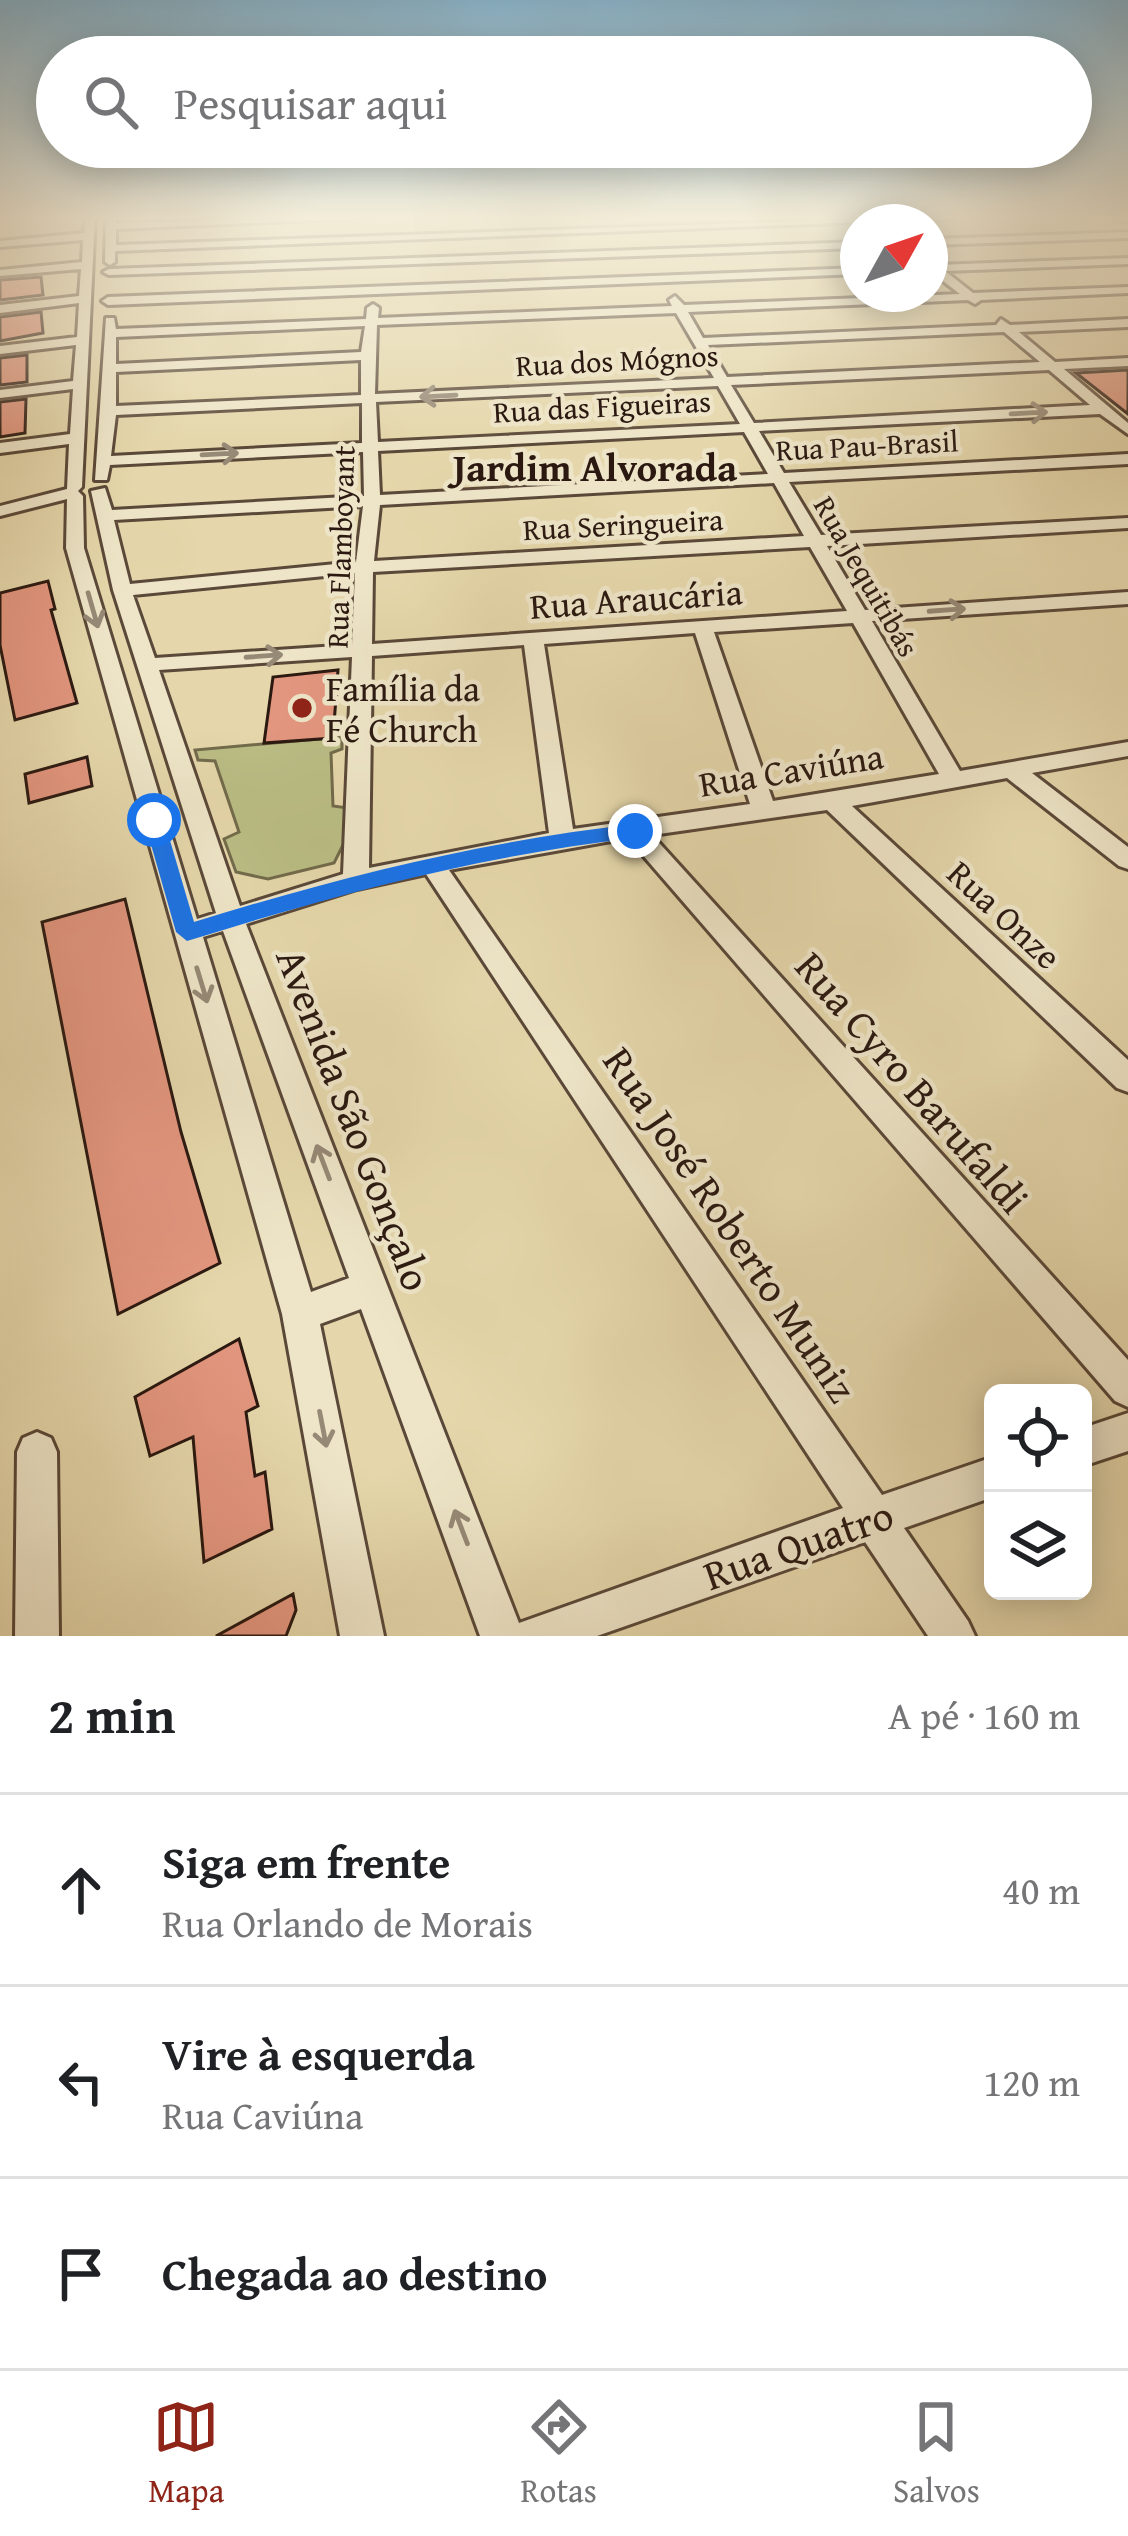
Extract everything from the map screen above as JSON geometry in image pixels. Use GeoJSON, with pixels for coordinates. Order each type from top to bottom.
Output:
{"type":"FeatureCollection","features":[{"type":"Feature","properties":{"kind":"street","name":"Avenida São Gonçalo"},"geometry":{"type":"LineString","coordinates":[[84,292],[77,438],[84,491],[106,515],[122,590],[231,919],[502,1636]]}},
{"type":"Feature","properties":{"kind":"street","name":"Avenida São Gonçalo"},"geometry":{"type":"LineString","coordinates":[[84,491],[103,461],[111,368],[108,292]]}},
{"type":"Feature","properties":{"kind":"street"},"geometry":{"type":"LineString","coordinates":[[108,301],[319,292]]}},
{"type":"Feature","properties":{"kind":"street","name":"Rua Flamboyant"},"geometry":{"type":"LineString","coordinates":[[356,880],[364,567],[372,499],[367,356],[376,292]]}},
{"type":"Feature","properties":{"kind":"street","name":"Rua Jequitibás"},"geometry":{"type":"LineString","coordinates":[[671,292],[952,778]]}},
{"type":"Feature","properties":{"kind":"street"},"geometry":{"type":"LineString","coordinates":[[966,292],[1127,428]]}},
{"type":"Feature","properties":{"kind":"street"},"geometry":{"type":"LineString","coordinates":[[112,333],[1067,292]]}},
{"type":"Feature","properties":{"kind":"street"},"geometry":{"type":"LineString","coordinates":[[0,309],[83,299]]}},
{"type":"Feature","properties":{"kind":"street"},"geometry":{"type":"LineString","coordinates":[[700,342],[1128,323]]}},
{"type":"Feature","properties":{"kind":"street"},"geometry":{"type":"LineString","coordinates":[[0,350],[85,340]]}},
{"type":"Feature","properties":{"kind":"street"},"geometry":{"type":"LineString","coordinates":[[111,368],[367,356]]}},
{"type":"Feature","properties":{"kind":"street","name":"Rua dos Mógnos"},"geometry":{"type":"LineString","coordinates":[[109,411],[1128,362]]}},
{"type":"Feature","properties":{"kind":"street"},"geometry":{"type":"LineString","coordinates":[[0,394],[81,384]]}},
{"type":"Feature","properties":{"kind":"street","name":"Rua das Figueiras"},"geometry":{"type":"LineString","coordinates":[[103,461],[1105,409]]}},
{"type":"Feature","properties":{"kind":"street"},"geometry":{"type":"LineString","coordinates":[[0,448],[77,438]]}},
{"type":"Feature","properties":{"kind":"street","name":"Rua Pau-Brasil"},"geometry":{"type":"LineString","coordinates":[[106,515],[1128,459]]}},
{"type":"Feature","properties":{"kind":"street"},"geometry":{"type":"LineString","coordinates":[[0,511],[84,491],[75,548],[300,1314],[362,1636]]}},
{"type":"Feature","properties":{"kind":"street","name":"Rua Seringueira"},"geometry":{"type":"LineString","coordinates":[[122,590],[364,567],[1128,523]]}},
{"type":"Feature","properties":{"kind":"street","name":"Rua Araucária"},"geometry":{"type":"LineString","coordinates":[[148,665],[1128,598]]}},
{"type":"Feature","properties":{"kind":"street"},"geometry":{"type":"LineString","coordinates":[[703,627],[764,810]]}},
{"type":"Feature","properties":{"kind":"street"},"geometry":{"type":"LineString","coordinates":[[533,639],[562,839]]}},
{"type":"Feature","properties":{"kind":"street","name":"Rua Caviúna"},"geometry":{"type":"LineString","coordinates":[[187,932],[356,880],[432,864],[1128,749]]}},
{"type":"Feature","properties":{"kind":"street"},"geometry":{"type":"LineString","coordinates":[[1010,768],[1128,860]]}},
{"type":"Feature","properties":{"kind":"street"},"geometry":{"type":"LineString","coordinates":[[145,786],[184,779]]}},
{"type":"Feature","properties":{"kind":"street","name":"Rua Onze"},"geometry":{"type":"LineString","coordinates":[[832,801],[1128,1079]]}},
{"type":"Feature","properties":{"kind":"street","name":"Rua Cyro Barufaldi"},"geometry":{"type":"LineString","coordinates":[[635,831],[1128,1388]]}},
{"type":"Feature","properties":{"kind":"street","name":"Rua José Roberto Muniz"},"geometry":{"type":"LineString","coordinates":[[432,864],[952,1636]]}},
{"type":"Feature","properties":{"kind":"street"},"geometry":{"type":"LineString","coordinates":[[300,1314],[371,1288]]}},
{"type":"Feature","properties":{"kind":"street"},"geometry":{"type":"LineString","coordinates":[[1092,1444],[1128,1432]]}},
{"type":"Feature","properties":{"kind":"street"},"geometry":{"type":"LineString","coordinates":[[37,1452],[37,1636]]}},
{"type":"Feature","properties":{"kind":"street","name":"Rua Quatro"},"geometry":{"type":"LineString","coordinates":[[536,1636],[984,1480]]}},
{"type":"Feature","properties":{"kind":"green space"},"geometry":{"type":"Polygon","coordinates":[[[342,737],[342,749],[331,753],[333,806],[348,808],[346,839],[334,863],[268,879],[236,872],[224,839],[239,832],[215,761],[198,760],[195,750],[342,737]]]}},
{"type":"Feature","properties":{"kind":"building"},"geometry":{"type":"Polygon","coordinates":[[[0,292],[43,292],[43,295],[0,300],[0,292]]]}},
{"type":"Feature","properties":{"kind":"building"},"geometry":{"type":"Polygon","coordinates":[[[41,312],[43,333],[0,341],[0,317],[41,312]]]}},
{"type":"Feature","properties":{"kind":"building"},"geometry":{"type":"Polygon","coordinates":[[[27,355],[27,382],[0,385],[0,358],[27,355]]]}},
{"type":"Feature","properties":{"kind":"building"},"geometry":{"type":"Polygon","coordinates":[[[1128,370],[1128,414],[1076,373],[1128,370]]]}},
{"type":"Feature","properties":{"kind":"building"},"geometry":{"type":"Polygon","coordinates":[[[26,399],[25,433],[0,437],[0,402],[26,399]]]}},
{"type":"Feature","properties":{"kind":"building"},"geometry":{"type":"Polygon","coordinates":[[[48,581],[55,609],[51,610],[77,703],[15,720],[0,645],[0,593],[48,581]]]}},
{"type":"Feature","properties":{"kind":"building","name":"Família da Fé Church"},"geometry":{"type":"Polygon","coordinates":[[[338,670],[333,738],[264,743],[273,677],[338,670]]]}},
{"type":"Feature","properties":{"kind":"building"},"geometry":{"type":"Polygon","coordinates":[[[87,757],[92,786],[29,803],[25,774],[87,757]]]}},
{"type":"Feature","properties":{"kind":"building"},"geometry":{"type":"Polygon","coordinates":[[[125,899],[181,1132],[220,1263],[118,1314],[42,922],[125,899]]]}},
{"type":"Feature","properties":{"kind":"building"},"geometry":{"type":"Polygon","coordinates":[[[239,1339],[258,1406],[246,1412],[255,1476],[265,1472],[272,1529],[204,1562],[193,1437],[150,1456],[135,1397],[239,1339]]]}},
{"type":"Feature","properties":{"kind":"building"},"geometry":{"type":"Polygon","coordinates":[[[293,1594],[296,1610],[286,1636],[216,1636],[293,1594]]]}},
{"type":"Feature","properties":{"kind":"place","name":"Família da Fé Church"},"geometry":{"type":"Point","coordinates":[302,708]}},
{"type":"Feature","properties":{"kind":"district","name":"Jardim Alvorada"},"geometry":{"type":"Point","coordinates":[595,466]}},
{"type":"Feature","properties":{"kind":"route"},"geometry":{"type":"LineString","coordinates":[[154,820],[187,932],[356,880],[562,839],[635,831]]}}]}
